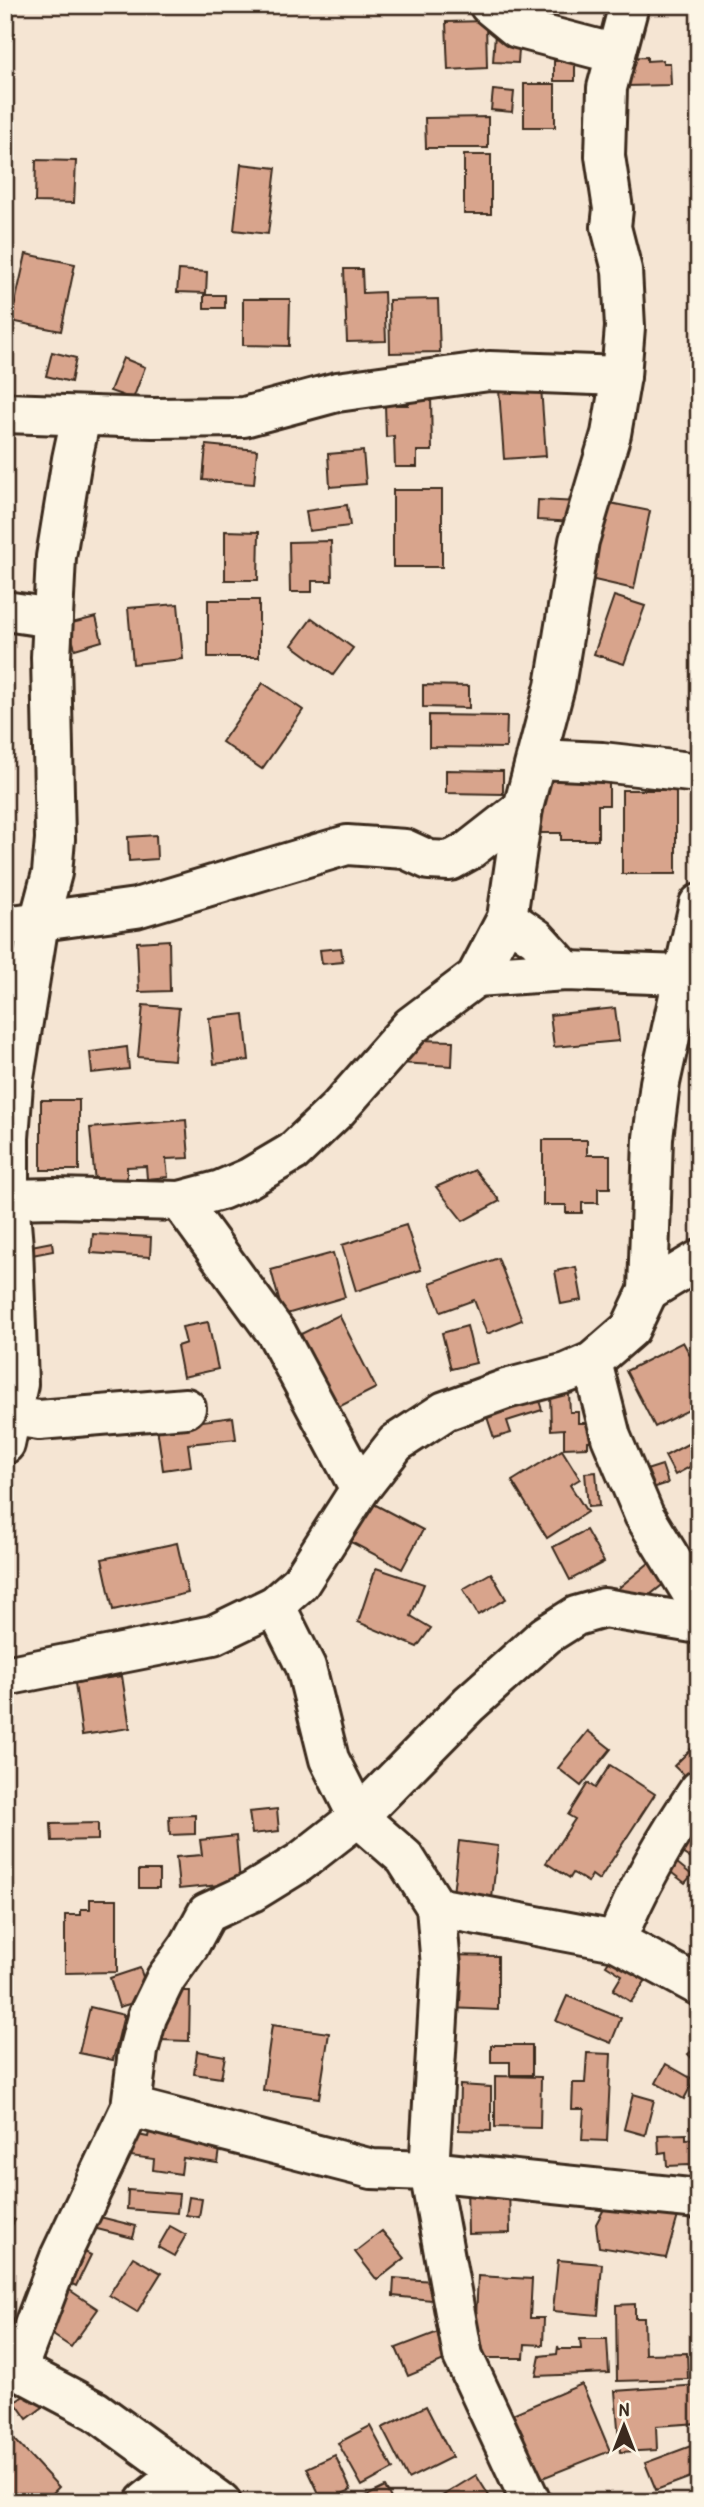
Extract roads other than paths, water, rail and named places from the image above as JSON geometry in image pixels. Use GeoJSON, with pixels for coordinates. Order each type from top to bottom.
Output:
{"type":"FeatureCollection","features":[{"type":"Feature","properties":{"kind":"street"},"geometry":{"type":"LineString","coordinates":[[489,5],[517,28],[616,54]]}},
{"type":"Feature","properties":{"kind":"street"},"geometry":{"type":"LineString","coordinates":[[9,1199],[180,1201],[222,1190],[249,1178],[293,1152],[338,1109],[411,1026],[476,977],[508,918],[523,808],[538,759],[557,672],[575,564],[611,434],[621,376],[625,327],[622,270],[611,227],[613,209],[605,156],[607,88],[629,5]]}},
{"type":"Feature","properties":{"kind":"street"},"geometry":{"type":"LineString","coordinates":[[5,413],[81,417],[244,417],[337,392],[489,371],[621,376]]}},
{"type":"Feature","properties":{"kind":"street"},"geometry":{"type":"LineString","coordinates":[[81,417],[56,557],[51,657],[55,839],[52,873],[22,924],[9,1138],[9,1247],[18,1384],[9,1430],[40,1420],[186,1408]]}},
{"type":"Feature","properties":{"kind":"street"},"geometry":{"type":"LineString","coordinates":[[5,611],[53,618]]}},
{"type":"Feature","properties":{"kind":"street"},"geometry":{"type":"LineString","coordinates":[[538,759],[602,762],[699,773]]}},
{"type":"Feature","properties":{"kind":"street"},"geometry":{"type":"LineString","coordinates":[[22,924],[136,908],[347,845],[405,849],[429,860],[450,861],[468,851],[523,808]]}},
{"type":"Feature","properties":{"kind":"street"},"geometry":{"type":"LineString","coordinates":[[5,1676],[213,1635],[275,1605],[300,1583],[360,1489],[396,1443],[445,1411],[506,1389],[567,1373],[592,1362],[630,1329],[648,1291],[653,1138],[660,1083],[699,904]]}},
{"type":"Feature","properties":{"kind":"street"},"geometry":{"type":"LineString","coordinates":[[508,918],[536,938],[566,971]]}},
{"type":"Feature","properties":{"kind":"street"},"geometry":{"type":"LineString","coordinates":[[476,977],[566,971],[683,975]]}},
{"type":"Feature","properties":{"kind":"street"},"geometry":{"type":"LineString","coordinates":[[180,1201],[277,1334],[360,1489]]}},
{"type":"Feature","properties":{"kind":"street"},"geometry":{"type":"LineString","coordinates":[[648,1291],[699,1260]]}},
{"type":"Feature","properties":{"kind":"street"},"geometry":{"type":"LineString","coordinates":[[592,1362],[611,1437],[643,1515],[699,1605]]}},
{"type":"Feature","properties":{"kind":"street"},"geometry":{"type":"LineString","coordinates":[[275,1605],[306,1667],[329,1759],[358,1817],[405,1858],[436,1907],[441,1967],[429,2171],[463,2356],[531,2502]]}},
{"type":"Feature","properties":{"kind":"street"},"geometry":{"type":"LineString","coordinates":[[221,2502],[96,2411],[11,2367],[131,2107],[138,2051],[147,2017],[166,1978],[189,1946],[207,1913],[252,1892],[299,1863],[358,1817],[469,1704],[546,1635],[576,1616],[604,1608],[699,1624]]}},
{"type":"Feature","properties":{"kind":"street"},"geometry":{"type":"LineString","coordinates":[[616,1941],[629,1906],[660,1848],[699,1790]]}},
{"type":"Feature","properties":{"kind":"street"},"geometry":{"type":"LineString","coordinates":[[436,1907],[616,1941],[699,1986]]}},
{"type":"Feature","properties":{"kind":"street"},"geometry":{"type":"LineString","coordinates":[[131,2107],[372,2169],[429,2171],[699,2199]]}},
{"type":"Feature","properties":{"kind":"street"},"geometry":{"type":"LineString","coordinates":[[145,2502],[181,2473]]}}]}
